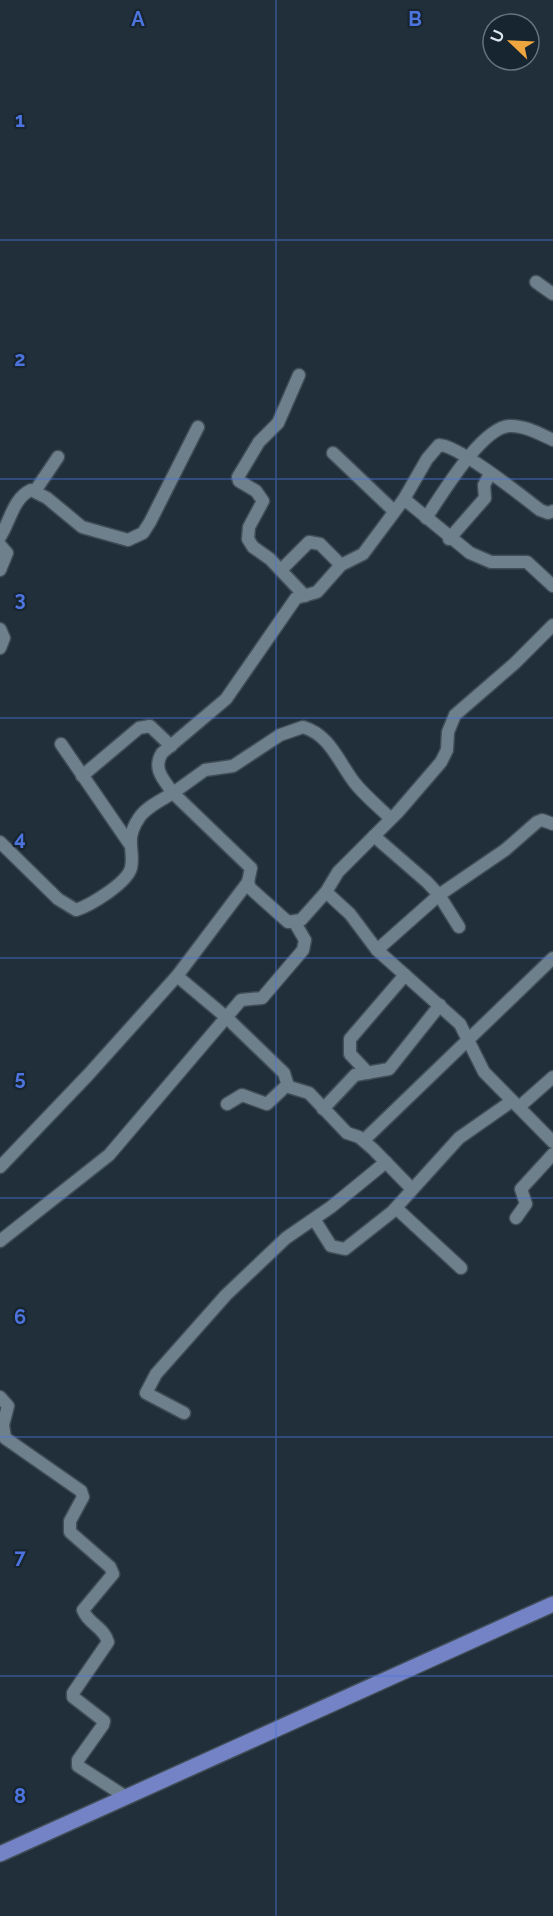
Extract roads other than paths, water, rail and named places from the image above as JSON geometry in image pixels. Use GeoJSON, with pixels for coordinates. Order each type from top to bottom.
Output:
{"type":"FeatureCollection","features":[{"type":"Feature","properties":{"kind":"main road"},"geometry":{"type":"LineString","coordinates":[[0,1854],[553,1604]]}},
{"type":"Feature","properties":{"kind":"street"},"geometry":{"type":"LineString","coordinates":[[536,282],[553,294]]}},
{"type":"Feature","properties":{"kind":"street"},"geometry":{"type":"LineString","coordinates":[[299,375],[278,423],[259,442],[238,477],[239,481],[256,491],[263,501],[249,527],[248,539],[253,547],[281,570],[305,596]]}},
{"type":"Feature","properties":{"kind":"street"},"geometry":{"type":"LineString","coordinates":[[426,518],[467,458],[496,430],[509,426],[526,429],[553,440]]}},
{"type":"Feature","properties":{"kind":"street"},"geometry":{"type":"LineString","coordinates":[[0,537],[21,496],[35,491],[82,527],[128,540],[136,538],[150,522],[198,427]]}},
{"type":"Feature","properties":{"kind":"street"},"geometry":{"type":"LineString","coordinates":[[0,1167],[88,1075],[177,976],[248,882],[251,868],[173,793],[158,769],[157,763],[162,753],[226,699],[296,598],[317,592],[341,565],[363,554],[404,499],[427,459],[439,445],[449,446],[540,510],[548,513],[553,511]]}},
{"type":"Feature","properties":{"kind":"street"},"geometry":{"type":"LineString","coordinates":[[333,453],[394,511]]}},
{"type":"Feature","properties":{"kind":"street"},"geometry":{"type":"LineString","coordinates":[[35,491],[58,457]]}},
{"type":"Feature","properties":{"kind":"street"},"geometry":{"type":"LineString","coordinates":[[449,538],[485,498],[484,485],[490,474]]}},
{"type":"Feature","properties":{"kind":"street"},"geometry":{"type":"LineString","coordinates":[[404,499],[470,554],[491,562],[527,562],[553,586]]}},
{"type":"Feature","properties":{"kind":"street"},"geometry":{"type":"LineString","coordinates":[[281,570],[309,542],[320,544],[341,565]]}},
{"type":"Feature","properties":{"kind":"street"},"geometry":{"type":"LineString","coordinates":[[0,545],[6,553],[0,570]]}},
{"type":"Feature","properties":{"kind":"street"},"geometry":{"type":"LineString","coordinates":[[295,923],[326,892],[338,872],[391,819],[441,762],[447,750],[448,732],[455,715],[515,663],[553,625]]}},
{"type":"Feature","properties":{"kind":"street"},"geometry":{"type":"LineString","coordinates":[[0,629],[4,638],[0,648]]}},
{"type":"Feature","properties":{"kind":"street"},"geometry":{"type":"LineString","coordinates":[[82,777],[139,728],[150,726],[171,746]]}},
{"type":"Feature","properties":{"kind":"street"},"geometry":{"type":"LineString","coordinates":[[129,843],[140,817],[205,770],[233,766],[280,735],[303,727],[316,733],[328,743],[355,784],[391,819]]}},
{"type":"Feature","properties":{"kind":"street"},"geometry":{"type":"LineString","coordinates":[[0,842],[58,899],[76,910],[110,891],[127,876],[132,866],[129,843],[61,744]]}},
{"type":"Feature","properties":{"kind":"street"},"geometry":{"type":"LineString","coordinates":[[377,950],[439,895],[505,849],[537,822],[542,820],[553,824]]}},
{"type":"Feature","properties":{"kind":"street"},"geometry":{"type":"LineString","coordinates":[[375,836],[439,895],[459,927]]}},
{"type":"Feature","properties":{"kind":"street"},"geometry":{"type":"LineString","coordinates":[[248,882],[266,905],[288,922],[295,923]]}},
{"type":"Feature","properties":{"kind":"street"},"geometry":{"type":"LineString","coordinates":[[326,892],[350,914],[377,950],[460,1024],[484,1072],[553,1142]]}},
{"type":"Feature","properties":{"kind":"street"},"geometry":{"type":"LineString","coordinates":[[0,1241],[109,1155],[241,1000],[262,998],[303,950],[305,940],[295,923]]}},
{"type":"Feature","properties":{"kind":"street"},"geometry":{"type":"LineString","coordinates":[[364,1140],[553,958]]}},
{"type":"Feature","properties":{"kind":"street"},"geometry":{"type":"LineString","coordinates":[[368,1073],[350,1054],[350,1039],[405,975]]}},
{"type":"Feature","properties":{"kind":"street"},"geometry":{"type":"LineString","coordinates":[[177,976],[226,1017],[284,1073],[288,1086]]}},
{"type":"Feature","properties":{"kind":"street"},"geometry":{"type":"LineString","coordinates":[[323,1109],[355,1076],[389,1069],[440,1005]]}},
{"type":"Feature","properties":{"kind":"street"},"geometry":{"type":"LineString","coordinates":[[314,1219],[332,1246],[340,1250],[345,1249],[396,1208],[459,1138],[516,1104],[553,1077]]}},
{"type":"Feature","properties":{"kind":"street"},"geometry":{"type":"LineString","coordinates":[[226,1104],[242,1095],[267,1104],[283,1086],[309,1093],[347,1133],[364,1140],[412,1189]]}},
{"type":"Feature","properties":{"kind":"street"},"geometry":{"type":"LineString","coordinates":[[516,1218],[526,1204],[521,1189],[553,1154]]}},
{"type":"Feature","properties":{"kind":"street"},"geometry":{"type":"LineString","coordinates":[[184,1413],[146,1393],[156,1374],[226,1295],[286,1238],[314,1219],[386,1162]]}},
{"type":"Feature","properties":{"kind":"street"},"geometry":{"type":"LineString","coordinates":[[396,1208],[461,1268]]}},
{"type":"Feature","properties":{"kind":"street"},"geometry":{"type":"LineString","coordinates":[[0,1397],[8,1406],[3,1425],[5,1438],[81,1491],[81,1504],[70,1521],[70,1532],[111,1567],[113,1574],[83,1610],[85,1617],[104,1632],[108,1642],[73,1697],[104,1721],[78,1760],[78,1766],[126,1797]]}}]}
